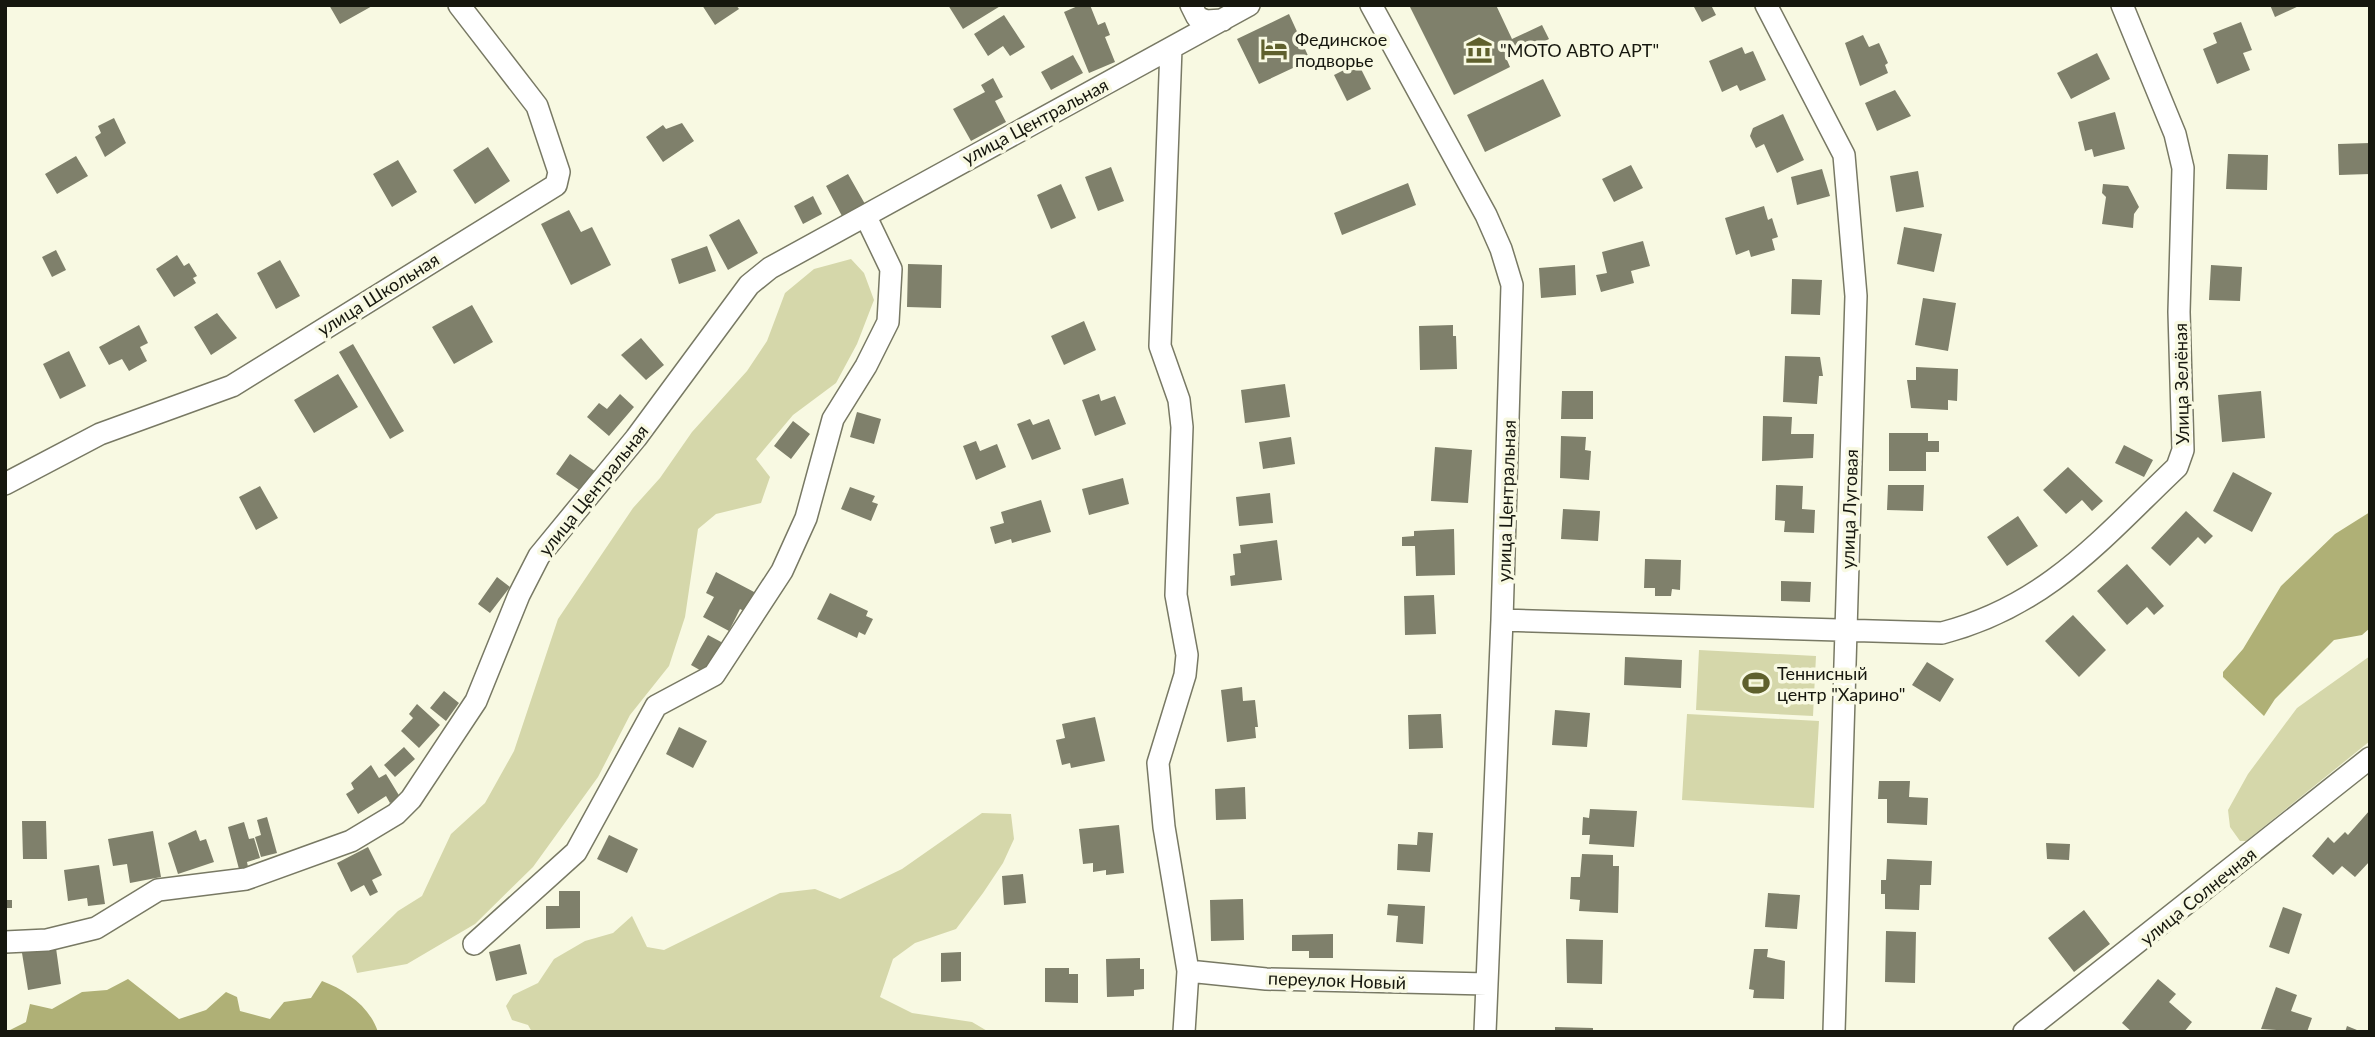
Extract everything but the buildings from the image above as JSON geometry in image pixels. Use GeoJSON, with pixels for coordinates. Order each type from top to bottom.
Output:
{"type":"FeatureCollection","features":[{"type":"Feature","properties":{"kind":"street","name":"улица Школьная"},"geometry":{"type":"LineString","coordinates":[[5,484],[109,430],[233,386],[556,185],[559,172],[537,106],[459,5]]}},
{"type":"Feature","properties":{"kind":"street"},"geometry":{"type":"LineString","coordinates":[[1191,5],[1197,17],[1206,21],[1222,20]]}},
{"type":"Feature","properties":{"kind":"street","name":"улица Центральная"},"geometry":{"type":"LineString","coordinates":[[5,942],[47,940],[96,928],[158,890],[246,879],[351,841],[396,814],[411,799],[475,701],[519,595],[539,556],[636,438],[730,306],[762,273],[1249,5]]}},
{"type":"Feature","properties":{"kind":"street","name":"улица Центральная"},"geometry":{"type":"LineString","coordinates":[[1371,5],[1486,215],[1502,249],[1512,285],[1502,620],[1485,1032]]}},
{"type":"Feature","properties":{"kind":"street","name":"улица Луговая"},"geometry":{"type":"LineString","coordinates":[[1766,5],[1844,156],[1856,296],[1834,1032]]}},
{"type":"Feature","properties":{"kind":"street","name":"Улица Зелёная"},"geometry":{"type":"LineString","coordinates":[[1502,620],[1942,633],[1999,615],[2061,577],[2177,467],[2183,450],[2179,312],[2183,168],[2175,134],[2122,5]]}},
{"type":"Feature","properties":{"kind":"street"},"geometry":{"type":"LineString","coordinates":[[1171,48],[1160,346],[1179,400],[1182,427],[1177,595],[1187,655],[1185,675],[1158,763],[1164,827],[1188,971],[1184,1032]]}},
{"type":"Feature","properties":{"kind":"street"},"geometry":{"type":"LineString","coordinates":[[474,944],[576,852],[656,706],[714,675],[782,571],[806,517],[833,419],[871,357],[888,322],[891,269],[866,217]]}},
{"type":"Feature","properties":{"kind":"street","name":"улица Солнечная"},"geometry":{"type":"LineString","coordinates":[[2024,1032],[2370,758]]}},
{"type":"Feature","properties":{"kind":"street","name":"переулок Новый"},"geometry":{"type":"LineString","coordinates":[[1188,971],[1266,979],[1487,984]]}},
{"type":"Feature","properties":{"kind":"shaded area"},"geometry":{"type":"Polygon","coordinates":[[[851,259],[864,273],[874,300],[857,344],[836,383],[793,415],[756,459],[770,477],[761,503],[716,514],[698,529],[685,617],[669,666],[630,715],[598,777],[533,867],[475,924],[407,964],[357,973],[352,956],[398,911],[422,896],[451,834],[485,803],[514,751],[558,619],[633,508],[660,478],[692,432],[747,371],[767,341],[785,293],[814,269],[851,259]]]}},
{"type":"Feature","properties":{"kind":"shaded area"},"geometry":{"type":"Polygon","coordinates":[[[2370,512],[2370,628],[2362,635],[2334,640],[2275,699],[2264,716],[2223,677],[2223,672],[2243,649],[2281,586],[2335,534],[2370,512]]]}},
{"type":"Feature","properties":{"kind":"shaded area","name":"Теннисный центр \"Харино\""},"geometry":{"type":"Polygon","coordinates":[[[1699,650],[1816,656],[1813,716],[1696,710],[1699,650]]]}},
{"type":"Feature","properties":{"kind":"shaded area"},"geometry":{"type":"Polygon","coordinates":[[[2370,656],[2370,741],[2246,841],[2240,841],[2230,827],[2228,810],[2248,774],[2297,708],[2370,656]]]}},
{"type":"Feature","properties":{"kind":"shaded area"},"geometry":{"type":"Polygon","coordinates":[[[1687,714],[1819,721],[1814,808],[1682,800],[1687,714]]]}},
{"type":"Feature","properties":{"kind":"shaded area"},"geometry":{"type":"Polygon","coordinates":[[[982,813],[1011,814],[1014,839],[1003,863],[956,929],[915,943],[893,959],[880,997],[912,1013],[972,1022],[989,1032],[532,1032],[528,1025],[512,1020],[506,1006],[513,995],[538,983],[554,959],[585,941],[613,933],[632,916],[647,947],[664,950],[780,893],[815,889],[840,899],[902,869],[982,813]]]}},
{"type":"Feature","properties":{"kind":"shaded area"},"geometry":{"type":"Polygon","coordinates":[[[128,979],[179,1019],[206,1010],[226,992],[237,997],[240,1011],[270,1019],[284,1002],[311,998],[322,981],[356,1000],[369,1015],[378,1032],[6,1032],[26,1022],[30,1004],[52,1009],[82,992],[107,990],[128,979]]]}},
{"type":"Feature","properties":{"kind":"place","name":"Фединское подворье"},"geometry":{"type":"Point","coordinates":[1274,49]}},
{"type":"Feature","properties":{"kind":"place","name":"\"МОТО АВТО АРТ\""},"geometry":{"type":"Point","coordinates":[1479,50]}},
{"type":"Feature","properties":{"kind":"place","name":"Теннисный центр \"Харино\""},"geometry":{"type":"Point","coordinates":[1756,683]}}]}
